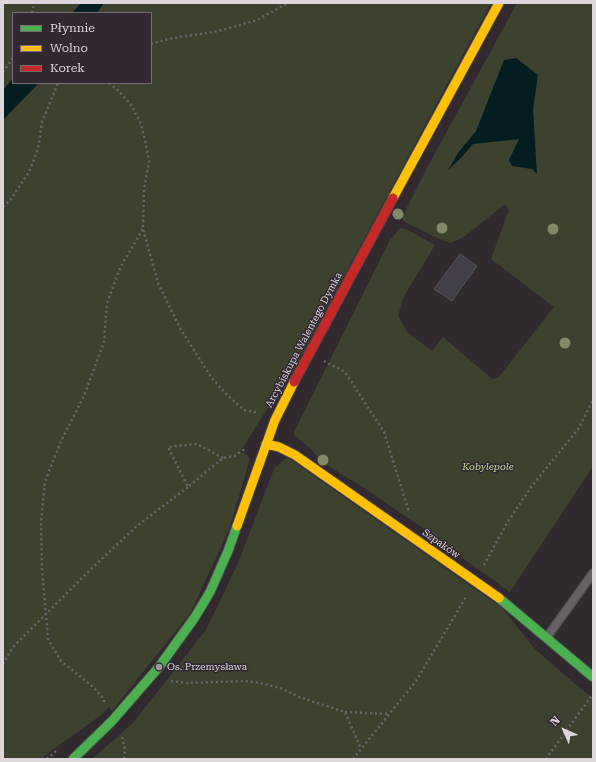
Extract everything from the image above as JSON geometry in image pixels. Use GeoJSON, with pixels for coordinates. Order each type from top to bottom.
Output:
{"type":"FeatureCollection","features":[{"type":"Feature","properties":{"kind":"street","name":"Arcybiskupa Walentego Dymka"},"geometry":{"type":"LineString","coordinates":[[73,759],[112,721],[159,667],[195,617],[210,592],[228,551],[275,420],[300,370],[499,3]]}},
{"type":"Feature","properties":{"kind":"street","name":"Szpaków"},"geometry":{"type":"LineString","coordinates":[[266,444],[279,447],[294,455],[506,603],[593,677]]}},
{"type":"Feature","properties":{"kind":"lane"},"geometry":{"type":"LineString","coordinates":[[252,445],[266,444]]}},
{"type":"Feature","properties":{"kind":"lane"},"geometry":{"type":"LineString","coordinates":[[547,638],[593,574]]}},
{"type":"Feature","properties":{"kind":"path"},"geometry":{"type":"LineString","coordinates":[[152,44],[168,39],[219,31],[257,20],[288,3]]}},
{"type":"Feature","properties":{"kind":"path"},"geometry":{"type":"LineString","coordinates":[[3,72],[12,59]]}},
{"type":"Feature","properties":{"kind":"path"},"geometry":{"type":"LineString","coordinates":[[3,207],[11,199],[29,172],[38,149],[42,122],[58,84]]}},
{"type":"Feature","properties":{"kind":"path"},"geometry":{"type":"LineString","coordinates":[[110,84],[120,92],[131,105],[140,122],[145,140],[149,162],[144,189],[143,229],[158,283],[180,328],[211,377],[226,394],[244,410],[262,414]]}},
{"type":"Feature","properties":{"kind":"path"},"geometry":{"type":"LineString","coordinates":[[124,759],[125,749],[121,730],[105,714],[104,699],[93,687],[61,661],[48,639],[42,569],[41,522],[45,480],[62,437],[84,396],[102,349],[104,342],[107,303],[121,266],[143,229]]}},
{"type":"Feature","properties":{"kind":"path"},"geometry":{"type":"LineString","coordinates":[[320,359],[345,372],[384,432],[410,518]]}},
{"type":"Feature","properties":{"kind":"path"},"geometry":{"type":"LineString","coordinates":[[188,487],[168,447],[197,444],[223,458]]}},
{"type":"Feature","properties":{"kind":"path"},"geometry":{"type":"LineString","coordinates":[[3,664],[13,648],[46,614],[138,525],[223,458],[234,456],[252,445]]}},
{"type":"Feature","properties":{"kind":"path"},"geometry":{"type":"LineString","coordinates":[[171,681],[245,681],[260,683],[280,688],[299,697],[345,712],[389,714]]}},
{"type":"Feature","properties":{"kind":"path"},"geometry":{"type":"LineString","coordinates":[[546,759],[593,694]]}},
{"type":"Feature","properties":{"kind":"path"},"geometry":{"type":"LineString","coordinates":[[345,712],[361,749]]}},
{"type":"Feature","properties":{"kind":"green space"},"geometry":{"type":"Polygon","coordinates":[[[3,3],[491,3],[273,408],[269,406],[240,452],[246,454],[250,459],[229,530],[191,612],[112,711],[109,707],[100,716],[41,759],[3,759],[3,3]]]}},
{"type":"Feature","properties":{"kind":"green space","name":"Kobylepole"},"geometry":{"type":"Polygon","coordinates":[[[517,3],[593,3],[593,466],[510,592],[416,523],[369,491],[320,461],[312,450],[294,435],[294,432],[390,240],[400,228],[408,230],[435,245],[403,298],[398,316],[407,332],[432,351],[443,337],[492,379],[498,378],[554,307],[491,259],[509,210],[505,204],[464,237],[450,243],[403,221],[402,217],[428,166],[517,3]]]}},
{"type":"Feature","properties":{"kind":"green space"},"geometry":{"type":"Polygon","coordinates":[[[287,457],[502,608],[535,649],[593,698],[593,759],[92,759],[133,723],[206,630],[238,563],[274,469],[287,457]]]}},
{"type":"Feature","properties":{"kind":"water"},"geometry":{"type":"Polygon","coordinates":[[[81,3],[104,3],[98,12],[73,12],[81,3]]]}},
{"type":"Feature","properties":{"kind":"water"},"geometry":{"type":"Polygon","coordinates":[[[516,58],[538,75],[533,109],[537,174],[532,169],[512,166],[509,160],[519,139],[473,144],[448,170],[458,153],[476,131],[504,60],[516,58]]]}},
{"type":"Feature","properties":{"kind":"water"},"geometry":{"type":"Polygon","coordinates":[[[12,79],[12,84],[38,84],[3,120],[3,90],[12,79]]]}},
{"type":"Feature","properties":{"kind":"building"},"geometry":{"type":"Polygon","coordinates":[[[460,254],[477,266],[452,301],[434,289],[460,254]]]}},
{"type":"Feature","properties":{"kind":"traffic: fast"},"geometry":{"type":"LineString","coordinates":[[73,759],[112,721],[159,667],[195,617],[210,592],[237,526]]}},
{"type":"Feature","properties":{"kind":"traffic: fast"},"geometry":{"type":"LineString","coordinates":[[499,598],[593,677]]}},
{"type":"Feature","properties":{"kind":"traffic: slow"},"geometry":{"type":"LineString","coordinates":[[393,198],[499,3]]}},
{"type":"Feature","properties":{"kind":"traffic: slow"},"geometry":{"type":"LineString","coordinates":[[237,526],[275,420],[294,382]]}},
{"type":"Feature","properties":{"kind":"traffic: slow"},"geometry":{"type":"LineString","coordinates":[[266,444],[279,447],[295,455],[499,598]]}},
{"type":"Feature","properties":{"kind":"traffic: jam"},"geometry":{"type":"LineString","coordinates":[[294,382],[393,198]]}},
{"type":"Feature","properties":{"kind":"place","name":"Os. Przemysława"},"geometry":{"type":"Point","coordinates":[159,667]}}]}
